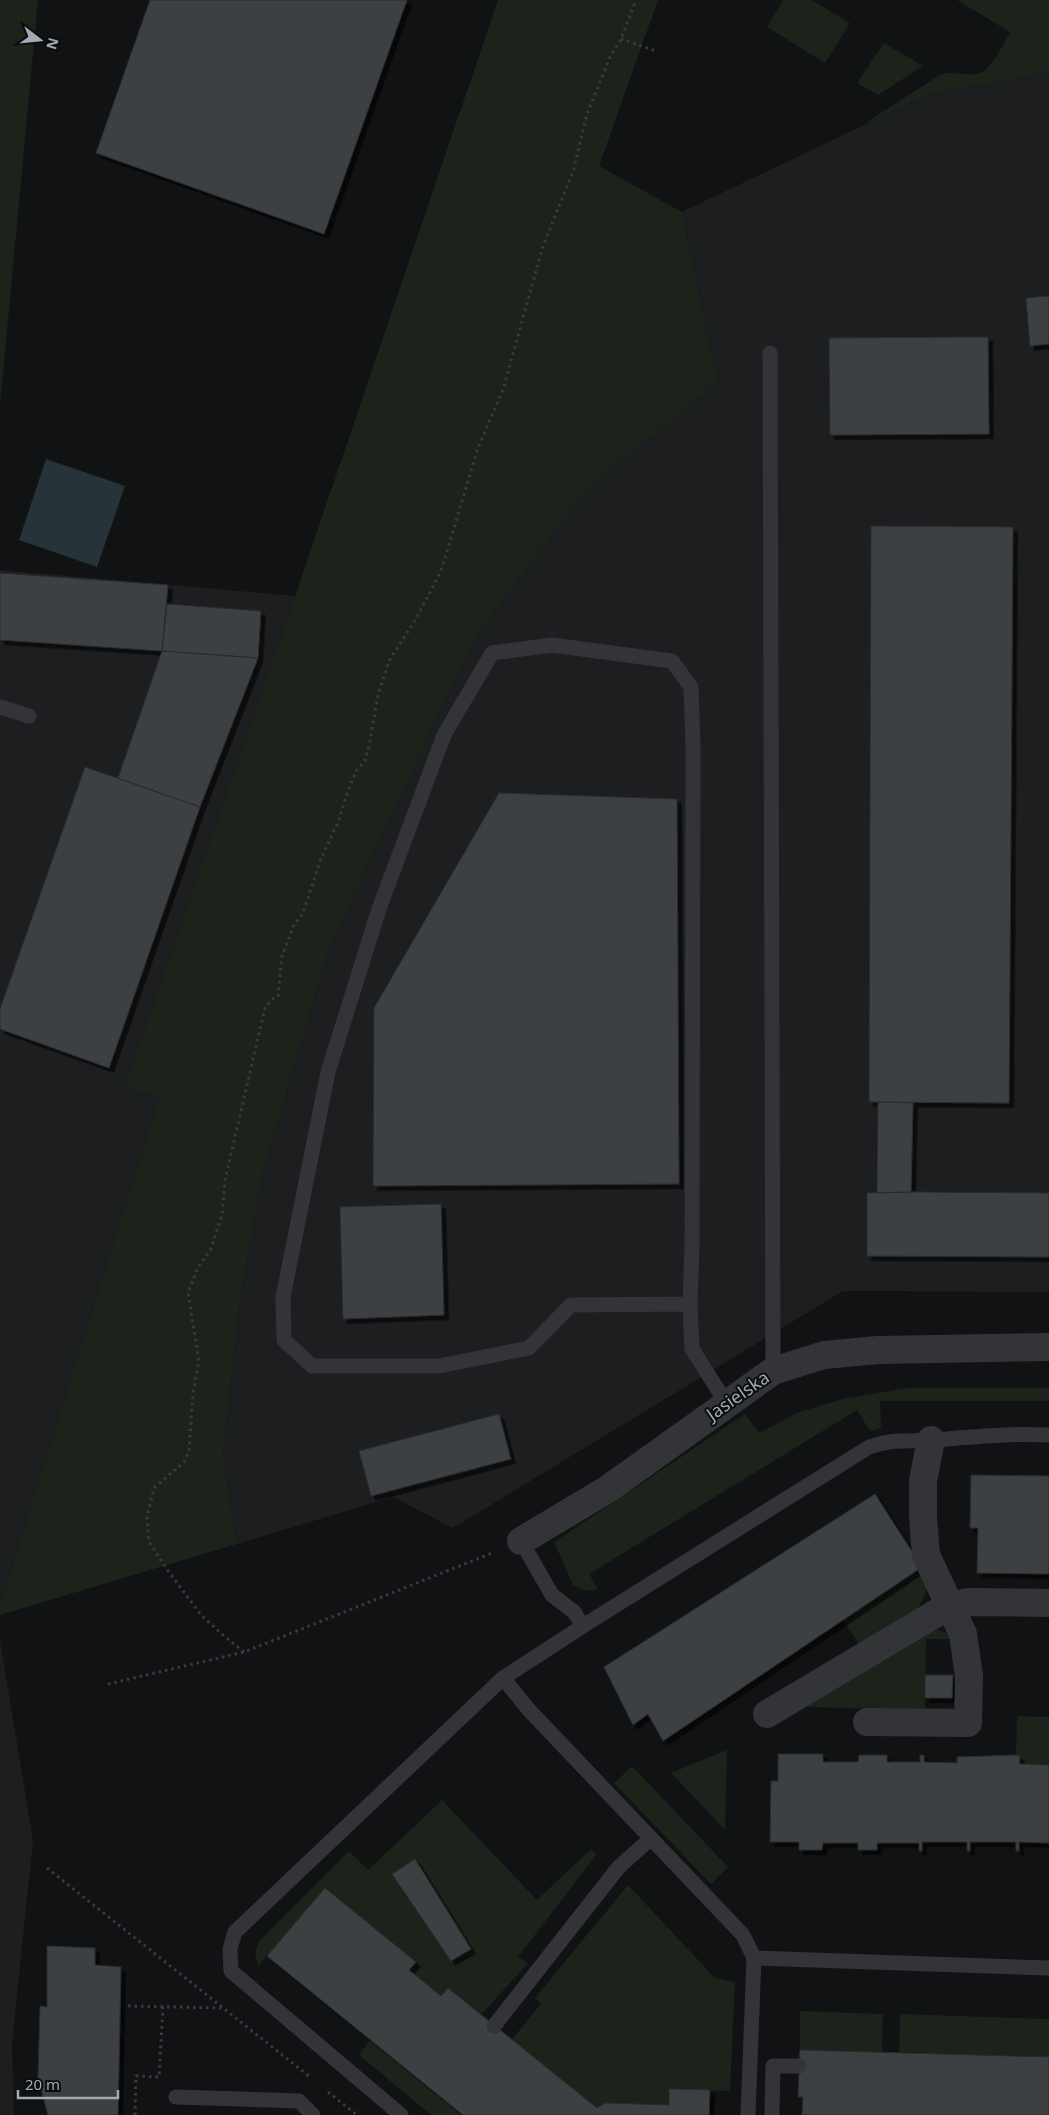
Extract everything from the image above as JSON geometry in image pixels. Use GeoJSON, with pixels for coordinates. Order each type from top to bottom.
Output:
{"type":"FeatureCollection","features":[{"type":"Feature","properties":{"kind":"street","name":"Jasielska"},"geometry":{"type":"LineString","coordinates":[[521,1541],[608,1489],[773,1371],[824,1355],[878,1350],[1049,1348]]}},
{"type":"Feature","properties":{"kind":"street"},"geometry":{"type":"LineString","coordinates":[[867,1722],[968,1723],[969,1676],[963,1634],[926,1555],[923,1481],[931,1440]]}},
{"type":"Feature","properties":{"kind":"street"},"geometry":{"type":"LineString","coordinates":[[767,1714],[950,1605],[969,1602],[1049,1603]]}},
{"type":"Feature","properties":{"kind":"lane"},"geometry":{"type":"LineString","coordinates":[[770,353],[773,1371]]}},
{"type":"Feature","properties":{"kind":"lane"},"geometry":{"type":"LineString","coordinates":[[690,1304],[571,1305],[529,1348],[439,1366],[312,1366],[284,1340],[283,1297],[328,1072],[380,910],[444,735],[492,653],[552,644],[672,661],[691,687],[693,745],[690,1304],[692,1348],[727,1404]]}},
{"type":"Feature","properties":{"kind":"lane"},"geometry":{"type":"LineString","coordinates":[[0,707],[29,716]]}},
{"type":"Feature","properties":{"kind":"lane"},"geometry":{"type":"LineString","coordinates":[[401,2115],[231,1971],[230,1949],[235,1932],[503,1678],[582,1626],[869,1447],[884,1441],[900,1439],[931,1440],[1018,1434],[1049,1435]]}},
{"type":"Feature","properties":{"kind":"lane"},"geometry":{"type":"LineString","coordinates":[[521,1541],[552,1595],[574,1612],[582,1626]]}},
{"type":"Feature","properties":{"kind":"lane"},"geometry":{"type":"LineString","coordinates":[[503,1678],[529,1710],[742,1935],[754,1958],[748,2115]]}},
{"type":"Feature","properties":{"kind":"lane"},"geometry":{"type":"LineString","coordinates":[[494,2026],[618,1868],[650,1838]]}},
{"type":"Feature","properties":{"kind":"lane"},"geometry":{"type":"LineString","coordinates":[[754,1958],[1049,1968]]}},
{"type":"Feature","properties":{"kind":"lane"},"geometry":{"type":"LineString","coordinates":[[772,2115],[773,2066],[799,2066]]}},
{"type":"Feature","properties":{"kind":"lane"},"geometry":{"type":"LineString","coordinates":[[176,2097],[298,2101],[313,2115]]}},
{"type":"Feature","properties":{"kind":"path"},"geometry":{"type":"LineString","coordinates":[[244,1652],[202,1615],[149,1542],[147,1518],[154,1488],[184,1462],[189,1452],[193,1392],[199,1361],[188,1293],[198,1267],[210,1251],[222,1214],[225,1180],[266,1008],[272,999],[278,996],[282,956],[294,925],[303,913],[320,861],[339,820],[356,771],[365,760],[378,695],[389,661],[417,617],[441,571],[478,448],[503,390],[543,246],[573,172],[587,114],[636,0]]}},
{"type":"Feature","properties":{"kind":"path"},"geometry":{"type":"LineString","coordinates":[[621,38],[656,51]]}},
{"type":"Feature","properties":{"kind":"path"},"geometry":{"type":"LineString","coordinates":[[108,1684],[244,1652],[521,1541]]}},
{"type":"Feature","properties":{"kind":"path"},"geometry":{"type":"LineString","coordinates":[[47,1868],[312,2079]]}},
{"type":"Feature","properties":{"kind":"path"},"geometry":{"type":"LineString","coordinates":[[128,2006],[223,2008]]}},
{"type":"Feature","properties":{"kind":"path"},"geometry":{"type":"LineString","coordinates":[[135,2115],[136,2076],[158,2077],[163,2007]]}},
{"type":"Feature","properties":{"kind":"path"},"geometry":{"type":"LineString","coordinates":[[327,2091],[357,2115]]}},
{"type":"Feature","properties":{"kind":"shaded area"},"geometry":{"type":"Polygon","coordinates":[[[0,0],[38,0],[0,406],[0,0]]]}},
{"type":"Feature","properties":{"kind":"shaded area"},"geometry":{"type":"Polygon","coordinates":[[[498,0],[658,0],[599,166],[682,212],[718,383],[621,462],[568,515],[476,636],[330,946],[262,1176],[240,1302],[223,1456],[237,1544],[0,1615],[0,1604],[159,1097],[124,1088],[295,596],[498,0]]]}},
{"type":"Feature","properties":{"kind":"shaded area"},"geometry":{"type":"Polygon","coordinates":[[[783,0],[812,0],[850,23],[825,63],[767,27],[783,0]]]}},
{"type":"Feature","properties":{"kind":"shaded area"},"geometry":{"type":"Polygon","coordinates":[[[957,0],[1049,0],[1049,73],[929,94],[869,123],[868,121],[940,75],[949,73],[976,74],[986,69],[996,57],[1010,32],[957,0]]]}},
{"type":"Feature","properties":{"kind":"shaded area"},"geometry":{"type":"Polygon","coordinates":[[[884,43],[923,66],[878,95],[857,83],[884,43]]]}},
{"type":"Feature","properties":{"kind":"shaded area"},"geometry":{"type":"Polygon","coordinates":[[[1049,73],[1049,1292],[843,1291],[453,1528],[393,1497],[237,1544],[223,1456],[240,1302],[262,1176],[330,946],[476,636],[568,515],[621,462],[718,383],[682,212],[929,94],[1049,73]]]}},
{"type":"Feature","properties":{"kind":"shaded area"},"geometry":{"type":"Polygon","coordinates":[[[46,459],[125,486],[97,567],[19,540],[46,459]]]}},
{"type":"Feature","properties":{"kind":"shaded area"},"geometry":{"type":"Polygon","coordinates":[[[0,570],[295,596],[124,1088],[159,1097],[0,1604],[0,570]]]}},
{"type":"Feature","properties":{"kind":"shaded area"},"geometry":{"type":"Polygon","coordinates":[[[906,1388],[1049,1388],[1049,1401],[880,1401],[881,1428],[870,1431],[857,1410],[589,1574],[598,1589],[585,1591],[573,1585],[554,1542],[745,1414],[759,1433],[799,1412],[843,1399],[906,1388]]]}},
{"type":"Feature","properties":{"kind":"shaded area"},"geometry":{"type":"Polygon","coordinates":[[[922,1567],[926,1590],[923,1599],[916,1609],[859,1644],[843,1620],[922,1567]]]}},
{"type":"Feature","properties":{"kind":"shaded area"},"geometry":{"type":"Polygon","coordinates":[[[938,1630],[947,1633],[953,1639],[926,1639],[925,1710],[806,1707],[931,1631],[938,1630]]]}},
{"type":"Feature","properties":{"kind":"shaded area"},"geometry":{"type":"Polygon","coordinates":[[[0,1640],[33,1840],[12,2045],[14,2115],[0,2115],[0,1640]]]}},
{"type":"Feature","properties":{"kind":"shaded area"},"geometry":{"type":"Polygon","coordinates":[[[1017,1716],[1049,1717],[1049,1764],[1019,1764],[1020,1756],[1016,1755],[1017,1716]]]}},
{"type":"Feature","properties":{"kind":"shaded area"},"geometry":{"type":"Polygon","coordinates":[[[727,1750],[725,1830],[671,1773],[727,1750]]]}},
{"type":"Feature","properties":{"kind":"shaded area"},"geometry":{"type":"Polygon","coordinates":[[[632,1766],[728,1867],[711,1884],[614,1783],[632,1766]]]}},
{"type":"Feature","properties":{"kind":"shaded area"},"geometry":{"type":"Polygon","coordinates":[[[442,1800],[537,1900],[591,1849],[596,1855],[518,1957],[528,1963],[481,2015],[448,1988],[441,1996],[409,1970],[416,1962],[325,1888],[258,1966],[255,1953],[259,1941],[349,1851],[368,1870],[442,1800]]]}},
{"type":"Feature","properties":{"kind":"shaded area"},"geometry":{"type":"Polygon","coordinates":[[[628,1885],[715,1978],[735,1982],[730,2091],[670,2089],[669,2105],[605,2103],[597,2108],[512,2039],[541,2004],[535,1998],[628,1885]]]}},
{"type":"Feature","properties":{"kind":"shaded area"},"geometry":{"type":"Polygon","coordinates":[[[800,2011],[883,2014],[882,2052],[800,2050],[800,2011]]]}},
{"type":"Feature","properties":{"kind":"shaded area"},"geometry":{"type":"Polygon","coordinates":[[[900,2014],[1049,2019],[1049,2057],[899,2052],[900,2014]]]}},
{"type":"Feature","properties":{"kind":"shaded area"},"geometry":{"type":"Polygon","coordinates":[[[370,2040],[462,2115],[431,2115],[359,2055],[370,2040]]]}},
{"type":"Feature","properties":{"kind":"building"},"geometry":{"type":"Polygon","coordinates":[[[150,0],[407,0],[324,234],[96,153],[150,0]]]}},
{"type":"Feature","properties":{"kind":"building"},"geometry":{"type":"Polygon","coordinates":[[[1049,296],[1049,344],[1030,346],[1026,298],[1049,296]]]}},
{"type":"Feature","properties":{"kind":"building"},"geometry":{"type":"Polygon","coordinates":[[[988,337],[989,434],[830,435],[829,338],[988,337]]]}},
{"type":"Feature","properties":{"kind":"building"},"geometry":{"type":"Polygon","coordinates":[[[871,526],[1013,527],[1009,1103],[869,1102],[871,526]]]}},
{"type":"Feature","properties":{"kind":"building"},"geometry":{"type":"Polygon","coordinates":[[[0,573],[168,585],[162,651],[0,640],[0,573]]]}},
{"type":"Feature","properties":{"kind":"building"},"geometry":{"type":"Polygon","coordinates":[[[167,604],[261,611],[258,658],[162,651],[167,604]]]}},
{"type":"Feature","properties":{"kind":"building"},"geometry":{"type":"Polygon","coordinates":[[[162,651],[258,658],[200,807],[118,778],[162,651]]]}},
{"type":"Feature","properties":{"kind":"building"},"geometry":{"type":"Polygon","coordinates":[[[85,767],[200,807],[109,1068],[0,1029],[0,1009],[85,767]]]}},
{"type":"Feature","properties":{"kind":"building"},"geometry":{"type":"Polygon","coordinates":[[[499,793],[677,799],[679,1184],[373,1186],[374,1008],[499,793]]]}},
{"type":"Feature","properties":{"kind":"building"},"geometry":{"type":"Polygon","coordinates":[[[878,1102],[913,1103],[911,1192],[877,1193],[878,1102]]]}},
{"type":"Feature","properties":{"kind":"building"},"geometry":{"type":"Polygon","coordinates":[[[867,1193],[1049,1193],[1049,1257],[867,1256],[867,1193]]]}},
{"type":"Feature","properties":{"kind":"building"},"geometry":{"type":"Polygon","coordinates":[[[441,1204],[444,1315],[343,1319],[340,1207],[441,1204]]]}},
{"type":"Feature","properties":{"kind":"building"},"geometry":{"type":"Polygon","coordinates":[[[499,1414],[511,1459],[371,1496],[359,1451],[499,1414]]]}},
{"type":"Feature","properties":{"kind":"building"},"geometry":{"type":"Polygon","coordinates":[[[971,1475],[1049,1476],[1049,1574],[977,1573],[978,1528],[970,1528],[971,1475]]]}},
{"type":"Feature","properties":{"kind":"building"},"geometry":{"type":"Polygon","coordinates":[[[875,1494],[922,1567],[663,1741],[648,1714],[633,1725],[604,1667],[875,1494]]]}},
{"type":"Feature","properties":{"kind":"building"},"geometry":{"type":"Polygon","coordinates":[[[925,1675],[953,1675],[952,1698],[925,1698],[925,1675]]]}},
{"type":"Feature","properties":{"kind":"building"},"geometry":{"type":"Polygon","coordinates":[[[778,1754],[823,1754],[823,1762],[858,1762],[859,1755],[887,1755],[887,1762],[920,1762],[920,1755],[924,1755],[924,1762],[957,1763],[957,1757],[1016,1755],[1020,1756],[1019,1764],[1049,1765],[1049,1843],[1019,1842],[1019,1851],[1016,1851],[1016,1842],[970,1842],[970,1851],[967,1851],[967,1842],[922,1842],[922,1851],[919,1851],[919,1843],[877,1843],[877,1850],[858,1850],[858,1843],[823,1843],[822,1850],[799,1850],[799,1842],[770,1842],[771,1781],[778,1781],[778,1754]]]}},
{"type":"Feature","properties":{"kind":"building"},"geometry":{"type":"Polygon","coordinates":[[[415,1859],[471,1949],[451,1961],[392,1874],[415,1859]]]}},
{"type":"Feature","properties":{"kind":"building"},"geometry":{"type":"Polygon","coordinates":[[[325,1888],[416,1962],[409,1970],[441,1996],[448,1988],[597,2108],[605,2103],[669,2105],[669,2089],[710,2090],[709,2115],[463,2115],[267,1956],[325,1888]]]}},
{"type":"Feature","properties":{"kind":"building"},"geometry":{"type":"Polygon","coordinates":[[[47,1946],[95,1948],[95,1965],[121,1967],[118,2115],[48,2115],[38,2078],[40,2006],[47,2007],[47,1946]]]}},
{"type":"Feature","properties":{"kind":"building"},"geometry":{"type":"Polygon","coordinates":[[[800,2050],[1049,2057],[1049,2115],[802,2115],[803,2097],[798,2097],[800,2050]]]}}]}
